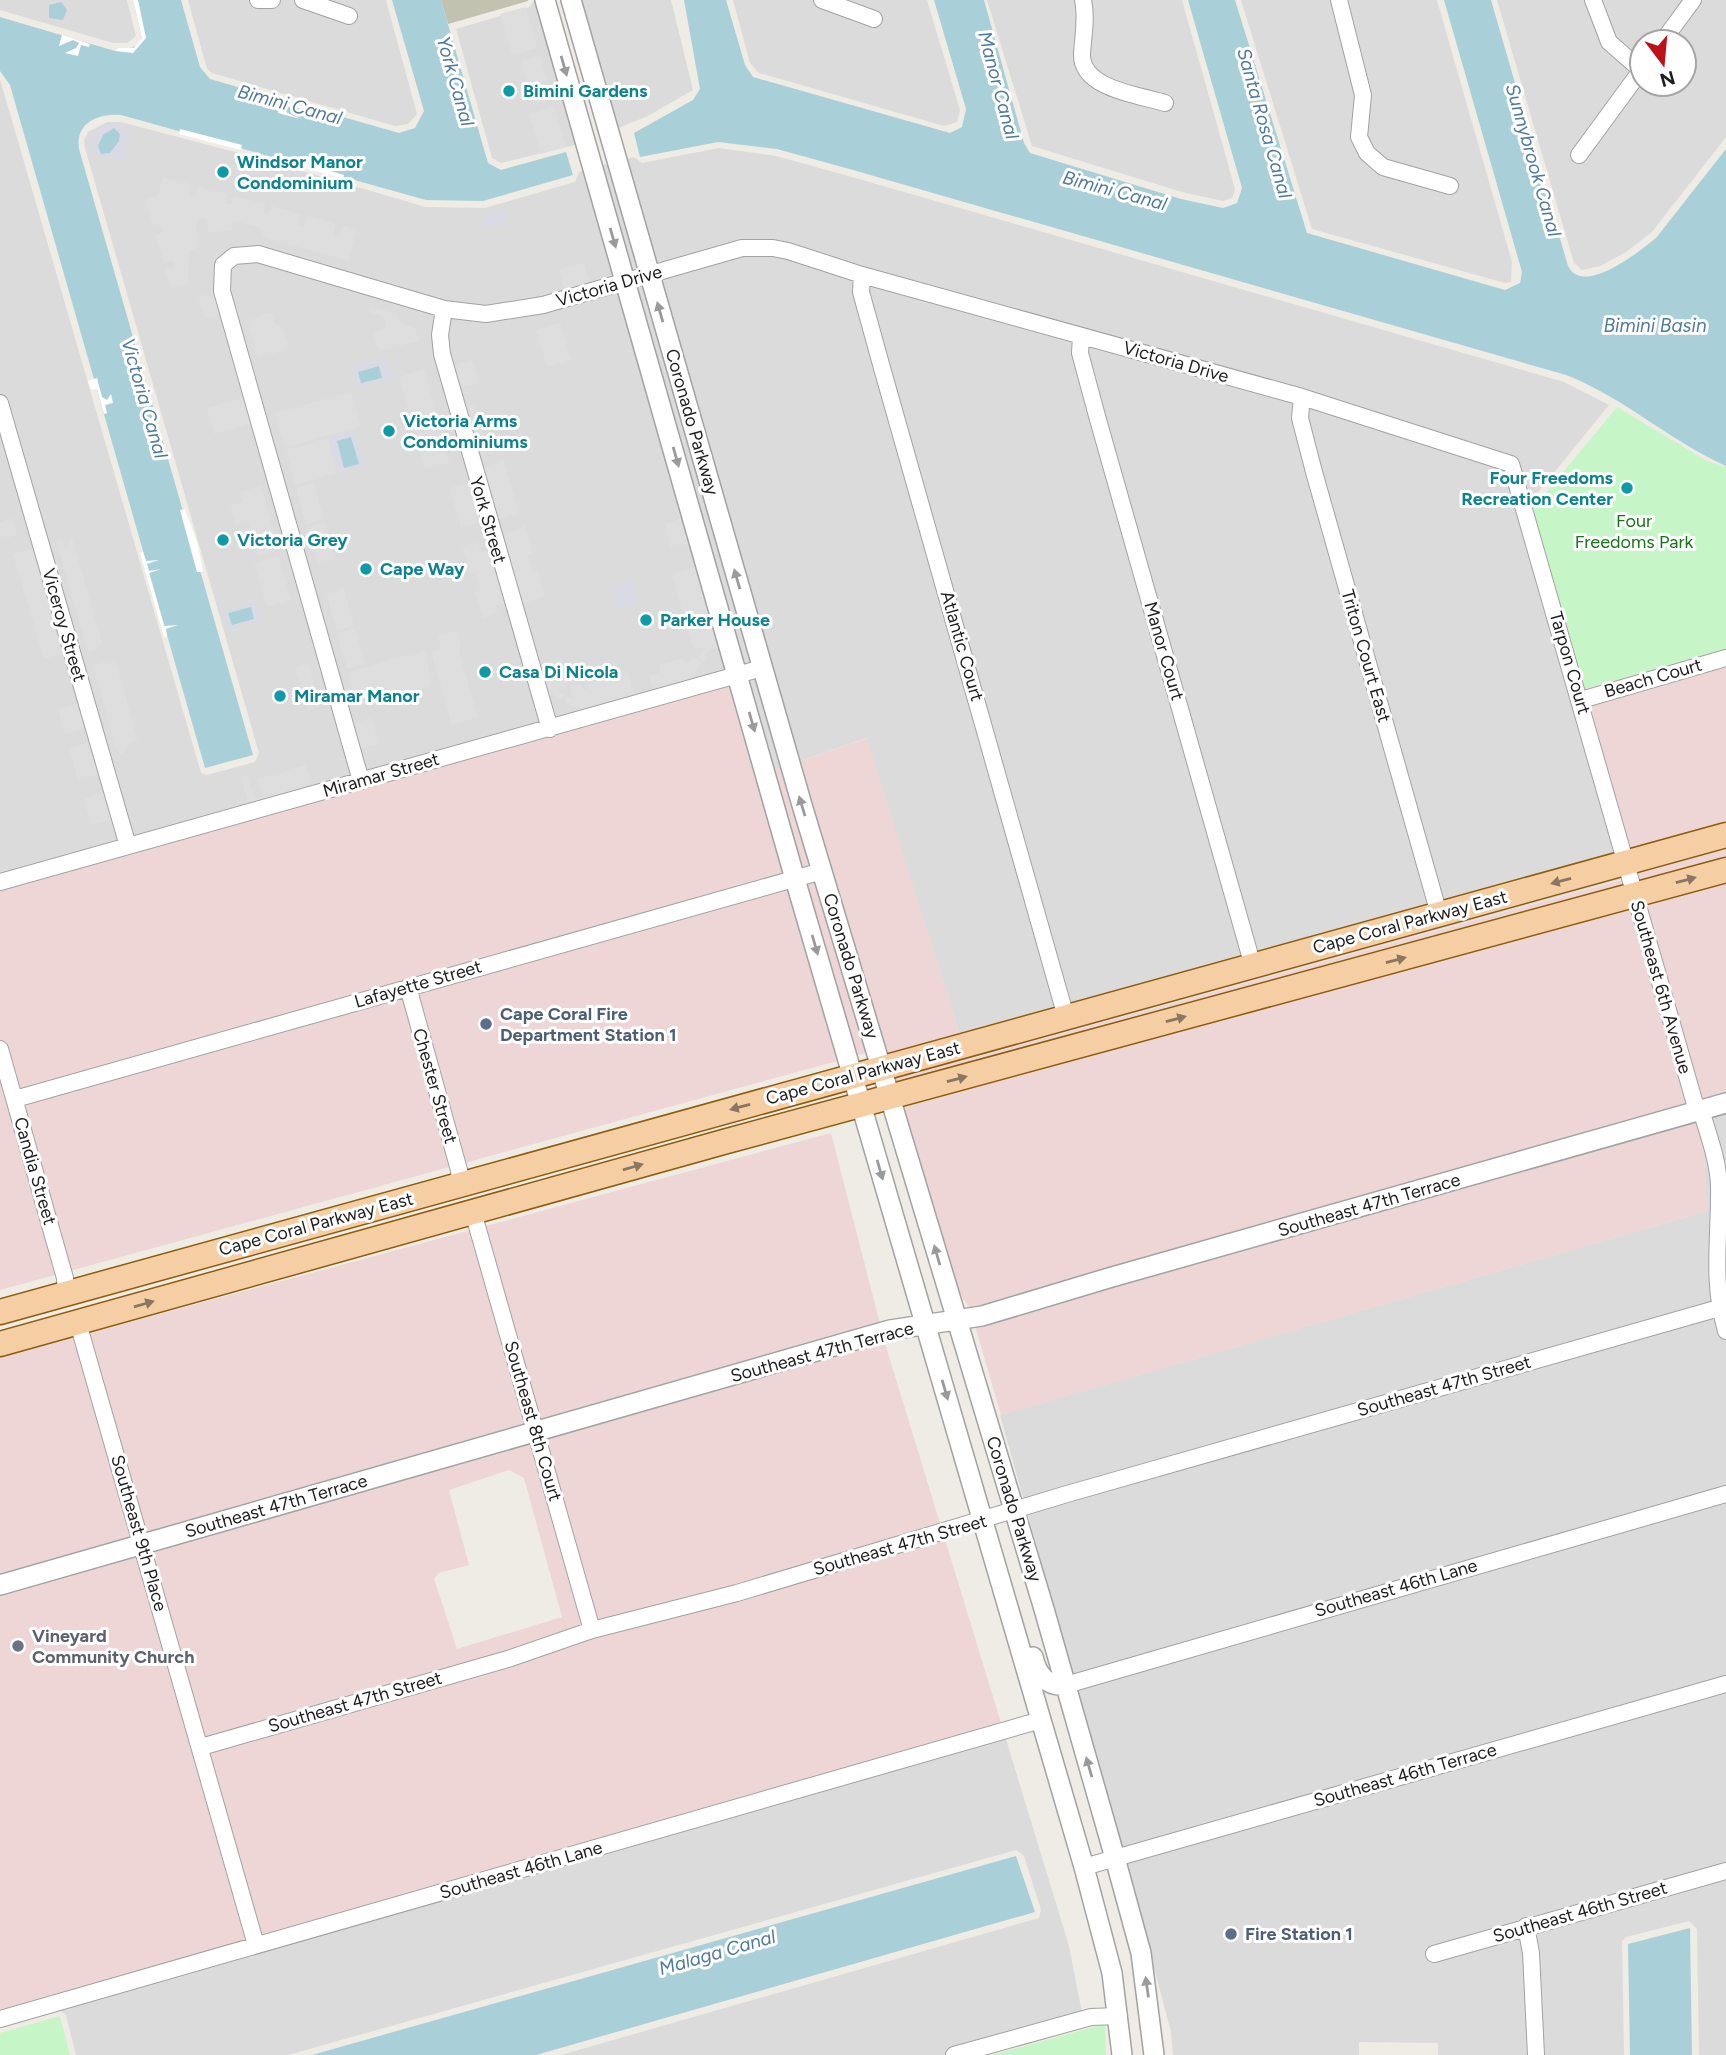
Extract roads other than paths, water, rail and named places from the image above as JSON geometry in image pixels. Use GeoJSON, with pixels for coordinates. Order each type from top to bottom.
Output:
{"type":"FeatureCollection","features":[{"type":"Feature","properties":{"kind":"main road","name":"Cape Coral Parkway East"},"geometry":{"type":"LineString","coordinates":[[0,1312],[1726,835]]}},
{"type":"Feature","properties":{"kind":"main road","name":"Cape Coral Parkway East"},"geometry":{"type":"LineString","coordinates":[[0,1344],[861,1105],[1726,870]]}},
{"type":"Feature","properties":{"kind":"main road"},"geometry":{"type":"LineString","coordinates":[[473,1212],[485,1195],[593,1161],[616,1142]]}},
{"type":"Feature","properties":{"kind":"main road"},"geometry":{"type":"LineString","coordinates":[[322,1255],[350,1236],[446,1205],[460,1185]]}},
{"type":"Feature","properties":{"kind":"main road"},"geometry":{"type":"LineString","coordinates":[[78,1323],[89,1303],[197,1270],[214,1253]]}},
{"type":"Feature","properties":{"kind":"main road"},"geometry":{"type":"LineString","coordinates":[[0,1330],[55,1312],[62,1306],[66,1294]]}},
{"type":"Feature","properties":{"kind":"street"},"geometry":{"type":"LineString","coordinates":[[258,0],[272,0]]}},
{"type":"Feature","properties":{"kind":"street"},"geometry":{"type":"LineString","coordinates":[[303,0],[349,16]]}},
{"type":"Feature","properties":{"kind":"street","name":"Coronado Parkway"},"geometry":{"type":"LineString","coordinates":[[545,0],[795,879],[1084,1867],[1112,1973],[1122,2055]]}},
{"type":"Feature","properties":{"kind":"street","name":"Coronado Parkway"},"geometry":{"type":"LineString","coordinates":[[571,0],[762,668],[1066,1685],[1141,1953],[1154,2055]]}},
{"type":"Feature","properties":{"kind":"street"},"geometry":{"type":"LineString","coordinates":[[822,0],[874,19]]}},
{"type":"Feature","properties":{"kind":"street"},"geometry":{"type":"LineString","coordinates":[[1083,0],[1082,61],[1087,74],[1104,84],[1165,103]]}},
{"type":"Feature","properties":{"kind":"street"},"geometry":{"type":"LineString","coordinates":[[1339,0],[1363,95],[1359,130],[1362,146],[1383,167],[1450,186]]}},
{"type":"Feature","properties":{"kind":"street"},"geometry":{"type":"LineString","coordinates":[[1592,0],[1609,42],[1628,58]]}},
{"type":"Feature","properties":{"kind":"street"},"geometry":{"type":"LineString","coordinates":[[1672,28],[1693,0]]}},
{"type":"Feature","properties":{"kind":"street"},"geometry":{"type":"LineString","coordinates":[[1579,155],[1628,88]]}},
{"type":"Feature","properties":{"kind":"street","name":"Victoria Drive"},"geometry":{"type":"LineString","coordinates":[[362,781],[222,291],[220,274],[223,265],[234,256],[258,254],[444,309],[486,314],[514,312],[742,248],[788,251],[863,275],[1303,397],[1511,464]]}},
{"type":"Feature","properties":{"kind":"street","name":"Atlantic Court"},"geometry":{"type":"LineString","coordinates":[[863,275],[861,292],[1066,1017]]}},
{"type":"Feature","properties":{"kind":"street","name":"York Street"},"geometry":{"type":"LineString","coordinates":[[444,309],[440,335],[442,354],[550,729]]}},
{"type":"Feature","properties":{"kind":"street","name":"Manor Court"},"geometry":{"type":"LineString","coordinates":[[1081,336],[1080,353],[1097,416],[1253,965]]}},
{"type":"Feature","properties":{"kind":"street","name":"Triton Court East"},"geometry":{"type":"LineString","coordinates":[[1303,397],[1300,418],[1314,472],[1440,914]]}},
{"type":"Feature","properties":{"kind":"street","name":"Viceroy Street"},"geometry":{"type":"LineString","coordinates":[[0,403],[128,846]]}},
{"type":"Feature","properties":{"kind":"street","name":"Tarpon Court"},"geometry":{"type":"LineString","coordinates":[[1511,464],[1627,862]]}},
{"type":"Feature","properties":{"kind":"street","name":"Beach Court"},"geometry":{"type":"LineString","coordinates":[[1581,700],[1724,664]]}},
{"type":"Feature","properties":{"kind":"street","name":"Miramar Street"},"geometry":{"type":"LineString","coordinates":[[0,882],[762,668]]}},
{"type":"Feature","properties":{"kind":"street","name":"Southeast 6th Avenue"},"geometry":{"type":"LineString","coordinates":[[1627,862],[1719,1182],[1715,1271],[1719,1307],[1726,1332]]}},
{"type":"Feature","properties":{"kind":"street","name":"Lafayette Street"},"geometry":{"type":"LineString","coordinates":[[15,1099],[822,871]]}},
{"type":"Feature","properties":{"kind":"street","name":"Chester Street"},"geometry":{"type":"LineString","coordinates":[[408,987],[459,1170],[460,1185]]}},
{"type":"Feature","properties":{"kind":"street","name":"Candia Street"},"geometry":{"type":"LineString","coordinates":[[0,1049],[65,1278],[66,1294]]}},
{"type":"Feature","properties":{"kind":"street","name":"Southeast 47th Terrace"},"geometry":{"type":"LineString","coordinates":[[0,1585],[890,1330],[982,1316],[1116,1275],[1726,1103]]}},
{"type":"Feature","properties":{"kind":"street","name":"Southeast 8th Court"},"geometry":{"type":"LineString","coordinates":[[473,1212],[592,1630]]}},
{"type":"Feature","properties":{"kind":"street","name":"Southeast 47th Street"},"geometry":{"type":"LineString","coordinates":[[201,1747],[508,1658],[592,1630],[728,1596],[1719,1307]]}},
{"type":"Feature","properties":{"kind":"street","name":"Southeast 9th Place"},"geometry":{"type":"LineString","coordinates":[[78,1323],[256,1945]]}},
{"type":"Feature","properties":{"kind":"street","name":"Southeast 46th Lane"},"geometry":{"type":"LineString","coordinates":[[1066,1685],[1726,1494]]}},
{"type":"Feature","properties":{"kind":"street"},"geometry":{"type":"LineString","coordinates":[[1013,1624],[1026,1634],[1041,1677],[1058,1686],[1066,1685]]}},
{"type":"Feature","properties":{"kind":"street","name":"Southeast 46th Terrace"},"geometry":{"type":"LineString","coordinates":[[1084,1867],[1726,1684]]}},
{"type":"Feature","properties":{"kind":"street","name":"Southeast 46th Lane"},"geometry":{"type":"LineString","coordinates":[[0,2019],[1041,1720]]}},
{"type":"Feature","properties":{"kind":"street","name":"Southeast 46th Street"},"geometry":{"type":"LineString","coordinates":[[1434,1954],[1726,1871]]}},
{"type":"Feature","properties":{"kind":"street"},"geometry":{"type":"LineString","coordinates":[[1527,1926],[1531,1953],[1536,2055]]}},
{"type":"Feature","properties":{"kind":"street"},"geometry":{"type":"LineString","coordinates":[[954,2055],[1091,2017],[1119,2016]]}},
{"type":"Feature","properties":{"kind":"water"},"geometry":{"type":"Polygon","coordinates":[[[133,0],[181,0],[200,67],[210,79],[399,133],[415,128],[424,111],[392,0],[441,0],[488,163],[501,170],[566,152],[573,175],[483,201],[426,200],[121,115],[97,118],[84,126],[79,149],[253,755],[205,768],[10,85],[0,71],[0,17],[115,51],[118,48],[132,48],[142,38],[133,0]]]}},
{"type":"Feature","properties":{"kind":"water"},"geometry":{"type":"Polygon","coordinates":[[[684,0],[726,0],[745,65],[753,77],[950,133],[962,127],[966,109],[934,0],[984,0],[1024,143],[1030,153],[1181,199],[1223,208],[1237,203],[1242,188],[1188,0],[1235,0],[1307,233],[1505,290],[1520,283],[1522,272],[1444,0],[1491,0],[1568,266],[1575,274],[1586,277],[1612,268],[1656,238],[1726,149],[1726,466],[1705,456],[1607,395],[1566,375],[853,170],[777,149],[718,142],[640,157],[634,133],[693,100],[700,89],[684,0]]]}},
{"type":"Feature","properties":{"kind":"water"},"geometry":{"type":"Polygon","coordinates":[[[61,2],[67,10],[63,20],[49,18],[49,5],[61,2]]]}},
{"type":"Feature","properties":{"kind":"water"},"geometry":{"type":"Polygon","coordinates":[[[114,128],[120,134],[119,141],[110,153],[101,154],[98,146],[103,135],[114,128]]]}},
{"type":"Feature","properties":{"kind":"water"},"geometry":{"type":"Polygon","coordinates":[[[379,366],[382,378],[361,383],[358,372],[379,366]]]}},
{"type":"Feature","properties":{"kind":"water"},"geometry":{"type":"Polygon","coordinates":[[[351,437],[359,464],[344,468],[337,441],[351,437]]]}},
{"type":"Feature","properties":{"kind":"water"},"geometry":{"type":"Polygon","coordinates":[[[251,607],[254,619],[232,625],[228,613],[251,607]]]}},
{"type":"Feature","properties":{"kind":"water","name":"Malaga Canal"},"geometry":{"type":"Polygon","coordinates":[[[1016,1856],[1035,1912],[536,2055],[312,2055],[1016,1856]]]}},
{"type":"Feature","properties":{"kind":"water"},"geometry":{"type":"Polygon","coordinates":[[[1690,1928],[1692,2055],[1630,2055],[1628,1944],[1690,1928]]]}},
{"type":"Feature","properties":{"kind":"place","name":"Bimini Gardens"},"geometry":{"type":"Point","coordinates":[509,91]}},
{"type":"Feature","properties":{"kind":"place","name":"Windsor Manor Condominium"},"geometry":{"type":"Point","coordinates":[223,172]}},
{"type":"Feature","properties":{"kind":"place","name":"Victoria Arms Condominiums"},"geometry":{"type":"Point","coordinates":[389,431]}},
{"type":"Feature","properties":{"kind":"place","name":"Four Freedoms Recreation Center"},"geometry":{"type":"Point","coordinates":[1627,488]}},
{"type":"Feature","properties":{"kind":"place","name":"Victoria Grey"},"geometry":{"type":"Point","coordinates":[223,540]}},
{"type":"Feature","properties":{"kind":"place","name":"Cape Way"},"geometry":{"type":"Point","coordinates":[366,569]}},
{"type":"Feature","properties":{"kind":"place","name":"Parker House"},"geometry":{"type":"Point","coordinates":[646,620]}},
{"type":"Feature","properties":{"kind":"place","name":"Casa Di Nicola"},"geometry":{"type":"Point","coordinates":[485,672]}},
{"type":"Feature","properties":{"kind":"place","name":"Miramar Manor"},"geometry":{"type":"Point","coordinates":[280,696]}},
{"type":"Feature","properties":{"kind":"place","name":"Cape Coral Fire Department Station 1"},"geometry":{"type":"Point","coordinates":[486,1024]}},
{"type":"Feature","properties":{"kind":"place","name":"Vineyard Community Church"},"geometry":{"type":"Point","coordinates":[18,1646]}},
{"type":"Feature","properties":{"kind":"place","name":"Fire Station 1"},"geometry":{"type":"Point","coordinates":[1231,1934]}},
{"type":"Feature","properties":{"kind":"water label","name":"York Canal"},"geometry":{"type":"Point","coordinates":[456,81]}},
{"type":"Feature","properties":{"kind":"water label","name":"Manor Canal"},"geometry":{"type":"Point","coordinates":[999,85]}},
{"type":"Feature","properties":{"kind":"water label","name":"Bimini Canal"},"geometry":{"type":"Point","coordinates":[290,104]}},
{"type":"Feature","properties":{"kind":"water label","name":"Santa Rosa Canal"},"geometry":{"type":"Point","coordinates":[1265,123]}},
{"type":"Feature","properties":{"kind":"water label","name":"Sunnybrook Canal"},"geometry":{"type":"Point","coordinates":[1534,160]}},
{"type":"Feature","properties":{"kind":"water label","name":"Bimini Canal"},"geometry":{"type":"Point","coordinates":[1115,190]}},
{"type":"Feature","properties":{"kind":"water label","name":"Bimini Basin"},"geometry":{"type":"Point","coordinates":[1655,325]}},
{"type":"Feature","properties":{"kind":"water label","name":"Victoria Canal"},"geometry":{"type":"Point","coordinates":[145,398]}},
{"type":"Feature","properties":{"kind":"park label","name":"Four Freedoms Park"},"geometry":{"type":"Point","coordinates":[1634,531]}}]}
